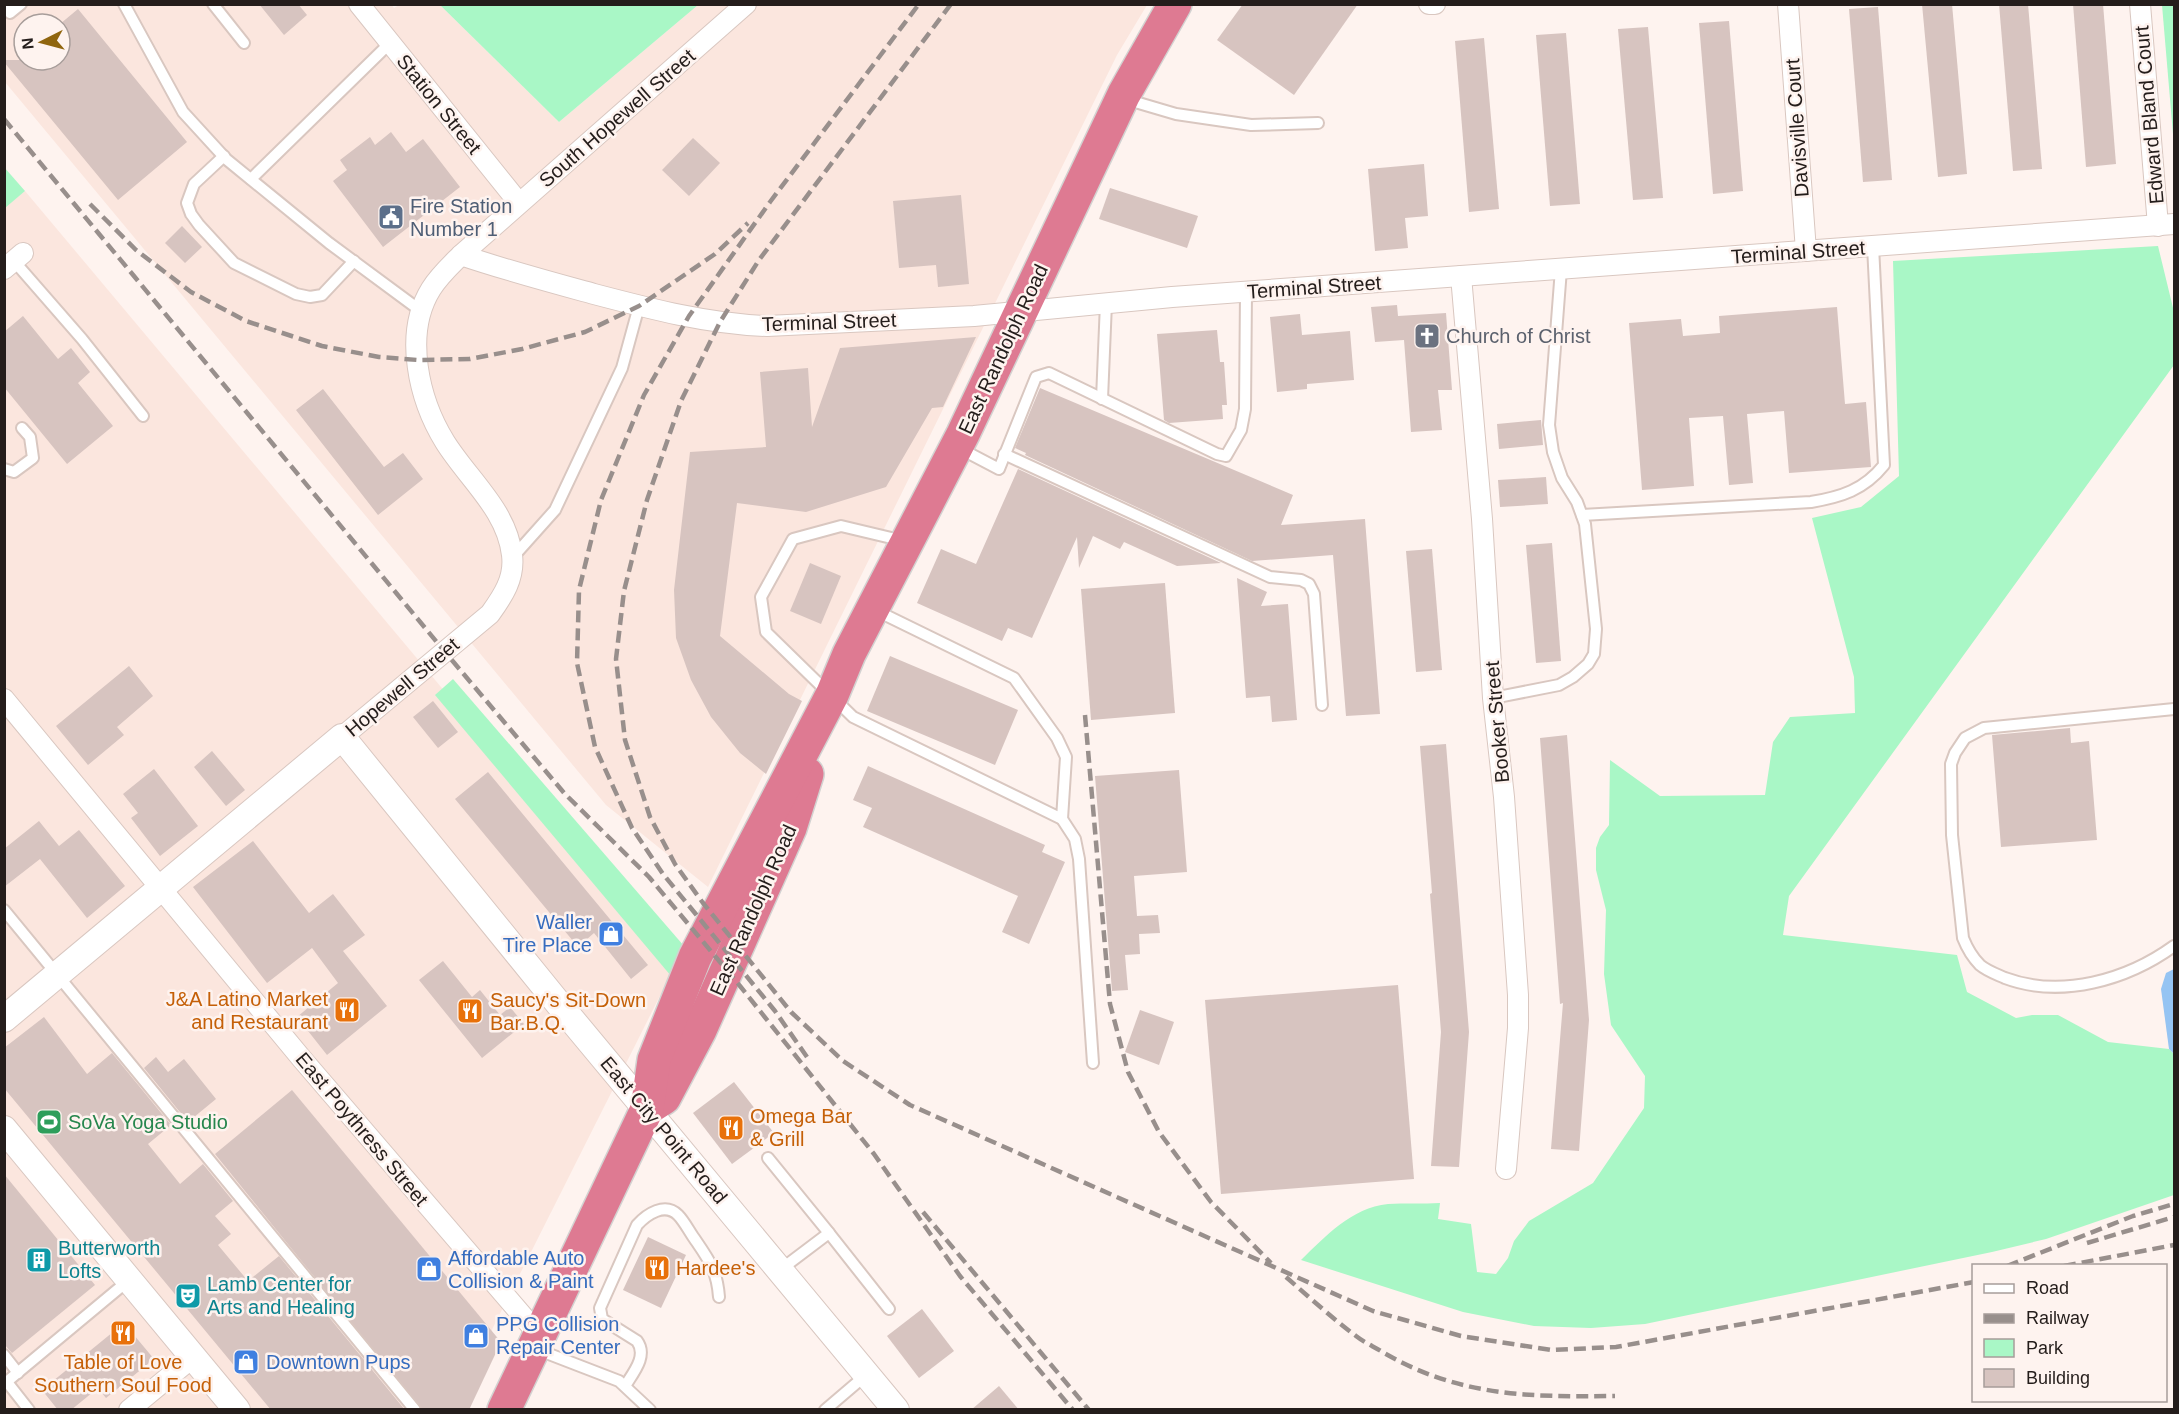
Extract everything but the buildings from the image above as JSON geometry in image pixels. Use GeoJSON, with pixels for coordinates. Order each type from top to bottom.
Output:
{"type":"FeatureCollection","features":[{"type":"Feature","properties":{"kind":"highway","name":"East Randolph Road"},"geometry":{"type":"LineString","coordinates":[[504,1410],[646,1109],[654,1060],[695,957],[956,447],[1122,98],[1175,4]]}},
{"type":"Feature","properties":{"kind":"street","name":"Station Street"},"geometry":{"type":"LineString","coordinates":[[359,4],[519,203]]}},
{"type":"Feature","properties":{"kind":"street","name":"South Hopewell Street"},"geometry":{"type":"LineString","coordinates":[[461,255],[746,4]]}},
{"type":"Feature","properties":{"kind":"street"},"geometry":{"type":"LineString","coordinates":[[1429,4],[1436,4]]}},
{"type":"Feature","properties":{"kind":"street","name":"Davisville Court"},"geometry":{"type":"LineString","coordinates":[[1788,4],[1806,251]]}},
{"type":"Feature","properties":{"kind":"street","name":"Edward Bland Court"},"geometry":{"type":"LineString","coordinates":[[2140,4],[2166,225]]}},
{"type":"Feature","properties":{"kind":"street","name":"Terminal Street"},"geometry":{"type":"LineString","coordinates":[[461,255],[639,306],[736,325],[767,326],[1021,312],[1106,303],[1561,268],[2166,225]]}},
{"type":"Feature","properties":{"kind":"street","name":"Hopewell Street"},"geometry":{"type":"LineString","coordinates":[[4,1019],[490,614],[504,595],[511,577],[513,557],[508,534],[489,500],[446,443],[432,417],[422,389],[418,360],[417,333],[421,311],[430,291],[443,272],[461,255]]}},
{"type":"Feature","properties":{"kind":"street","name":"Booker Street"},"geometry":{"type":"LineString","coordinates":[[1461,276],[1518,995],[1518,1028],[1506,1169]]}},
{"type":"Feature","properties":{"kind":"street","name":"East Poythress Street"},"geometry":{"type":"LineString","coordinates":[[4,699],[536,1341]]}},
{"type":"Feature","properties":{"kind":"street","name":"East City Point Road"},"geometry":{"type":"LineString","coordinates":[[342,737],[896,1410]]}},
{"type":"Feature","properties":{"kind":"street"},"geometry":{"type":"LineString","coordinates":[[4,1129],[237,1410]]}},
{"type":"Feature","properties":{"kind":"street"},"geometry":{"type":"LineString","coordinates":[[129,1410],[193,1357]]}},
{"type":"Feature","properties":{"kind":"lane"},"geometry":{"type":"LineString","coordinates":[[4,6],[10,13],[21,4]]}},
{"type":"Feature","properties":{"kind":"lane"},"geometry":{"type":"LineString","coordinates":[[124,4],[183,112],[224,156],[354,261],[421,311]]}},
{"type":"Feature","properties":{"kind":"lane"},"geometry":{"type":"LineString","coordinates":[[213,4],[244,43]]}},
{"type":"Feature","properties":{"kind":"lane"},"geometry":{"type":"LineString","coordinates":[[251,179],[390,43]]}},
{"type":"Feature","properties":{"kind":"lane"},"geometry":{"type":"LineString","coordinates":[[1122,98],[1176,114],[1251,124],[1318,123]]}},
{"type":"Feature","properties":{"kind":"lane"},"geometry":{"type":"LineString","coordinates":[[224,156],[194,184],[187,203],[199,225],[234,263],[296,294],[310,297],[322,295],[354,261]]}},
{"type":"Feature","properties":{"kind":"lane"},"geometry":{"type":"LineString","coordinates":[[1582,515],[1810,502],[1842,496],[1873,478],[1884,465],[1873,246]]}},
{"type":"Feature","properties":{"kind":"lane"},"geometry":{"type":"LineString","coordinates":[[14,261],[82,339],[143,416]]}},
{"type":"Feature","properties":{"kind":"lane"},"geometry":{"type":"LineString","coordinates":[[1493,698],[1559,685],[1588,664],[1594,654],[1596,629],[1585,524],[1577,502],[1562,478],[1553,452],[1549,425],[1561,268]]}},
{"type":"Feature","properties":{"kind":"lane"},"geometry":{"type":"LineString","coordinates":[[956,447],[999,469],[1036,377],[1049,373],[1217,454],[1226,456],[1241,430],[1245,409],[1246,292]]}},
{"type":"Feature","properties":{"kind":"lane"},"geometry":{"type":"LineString","coordinates":[[1102,399],[1106,303]]}},
{"type":"Feature","properties":{"kind":"lane"},"geometry":{"type":"LineString","coordinates":[[513,557],[555,510],[622,368],[639,306]]}},
{"type":"Feature","properties":{"kind":"lane"},"geometry":{"type":"LineString","coordinates":[[4,469],[14,472],[33,458],[30,437],[22,428]]}},
{"type":"Feature","properties":{"kind":"lane"},"geometry":{"type":"LineString","coordinates":[[1004,454],[1270,577],[1301,580],[1310,584],[1314,594],[1323,705]]}},
{"type":"Feature","properties":{"kind":"lane"},"geometry":{"type":"LineString","coordinates":[[907,542],[841,526],[793,539],[761,597],[766,632],[854,717],[1062,819],[1075,839],[1079,859],[1094,1064]]}},
{"type":"Feature","properties":{"kind":"lane"},"geometry":{"type":"LineString","coordinates":[[873,609],[1014,678],[1058,738],[1066,757],[1062,819]]}},
{"type":"Feature","properties":{"kind":"lane"},"geometry":{"type":"LineString","coordinates":[[2175,709],[1984,728],[1965,738],[1951,764],[1952,835],[1963,938],[1969,951],[1981,965],[2013,981],[2040,986],[2067,986],[2098,981],[2130,971],[2175,946]]}},
{"type":"Feature","properties":{"kind":"lane"},"geometry":{"type":"LineString","coordinates":[[4,910],[414,1410]]}},
{"type":"Feature","properties":{"kind":"lane"},"geometry":{"type":"LineString","coordinates":[[768,1158],[889,1309]]}},
{"type":"Feature","properties":{"kind":"lane"},"geometry":{"type":"LineString","coordinates":[[625,1386],[643,1353],[641,1346],[638,1341],[602,1319],[600,1308],[637,1225],[645,1216],[654,1211],[667,1209],[677,1213],[714,1267],[719,1297]]}},
{"type":"Feature","properties":{"kind":"lane"},"geometry":{"type":"LineString","coordinates":[[780,1270],[829,1233]]}},
{"type":"Feature","properties":{"kind":"lane"},"geometry":{"type":"LineString","coordinates":[[29,1410],[6,1383],[129,1279]]}},
{"type":"Feature","properties":{"kind":"lane"},"geometry":{"type":"LineString","coordinates":[[536,1341],[619,1381],[650,1410]]}},
{"type":"Feature","properties":{"kind":"lane"},"geometry":{"type":"LineString","coordinates":[[4,1355],[18,1372]]}},
{"type":"Feature","properties":{"kind":"lane"},"geometry":{"type":"LineString","coordinates":[[825,1410],[867,1375]]}},
{"type":"Feature","properties":{"kind":"shaded area"},"geometry":{"type":"Polygon","coordinates":[[[391,4],[394,8],[399,5],[440,5],[559,122],[698,5],[1147,5],[1117,55],[708,887],[606,805],[5,82],[4,5],[391,4]]]}},
{"type":"Feature","properties":{"kind":"shaded area"},"geometry":{"type":"Polygon","coordinates":[[[25,191],[675,966],[452,1409],[5,1410],[4,208],[25,191]]]}},
{"type":"Feature","properties":{"kind":"green space"},"geometry":{"type":"Polygon","coordinates":[[[440,5],[698,5],[559,122],[440,5]]]}},
{"type":"Feature","properties":{"kind":"green space"},"geometry":{"type":"Polygon","coordinates":[[[2162,5],[2174,5],[2174,146],[2162,5]]]}},
{"type":"Feature","properties":{"kind":"green space"},"geometry":{"type":"Polygon","coordinates":[[[4,167],[25,191],[5,208],[4,208],[4,167]]]}},
{"type":"Feature","properties":{"kind":"green space"},"geometry":{"type":"Polygon","coordinates":[[[2158,246],[2174,312],[2174,365],[1789,896],[1783,935],[1957,955],[1967,992],[2016,1018],[2032,1015],[2058,1015],[2108,1042],[2169,1049],[2174,1054],[2174,1195],[2046,1239],[1645,1324],[1591,1328],[1534,1326],[1463,1312],[1301,1260],[1340,1224],[1362,1211],[1388,1204],[1440,1203],[1438,1219],[1471,1224],[1477,1272],[1496,1274],[1508,1258],[1514,1241],[1529,1221],[1593,1183],[1644,1108],[1645,1076],[1611,1025],[1604,974],[1606,910],[1596,870],[1596,848],[1600,837],[1609,825],[1610,760],[1660,796],[1765,795],[1773,742],[1790,717],[1855,713],[1854,677],[1812,518],[1861,507],[1899,476],[1893,261],[2158,246]]]}},
{"type":"Feature","properties":{"kind":"green space"},"geometry":{"type":"Polygon","coordinates":[[[453,679],[684,946],[671,976],[435,695],[453,679]]]}},
{"type":"Feature","properties":{"kind":"water"},"geometry":{"type":"Polygon","coordinates":[[[2174,969],[2174,1054],[2169,1049],[2161,989],[2166,973],[2174,969]]]}},
{"type":"Feature","properties":{"kind":"railway"},"geometry":{"type":"LineString","coordinates":[[807,1057],[775,1011],[663,874],[632,828],[595,747],[577,663],[579,590],[601,500],[644,395],[689,316],[770,202],[919,4]]}},
{"type":"Feature","properties":{"kind":"railway"},"geometry":{"type":"LineString","coordinates":[[951,4],[759,260],[720,322],[681,401],[647,500],[624,591],[616,659],[625,740],[650,817],[675,864],[703,903],[791,1012],[843,1061],[910,1105],[1373,1311],[1461,1336],[1551,1350],[1616,1347],[1972,1282]]}},
{"type":"Feature","properties":{"kind":"railway"},"geometry":{"type":"LineString","coordinates":[[4,119],[565,794],[649,877],[740,986],[874,1154],[960,1276],[1073,1410]]}},
{"type":"Feature","properties":{"kind":"railway"},"geometry":{"type":"LineString","coordinates":[[90,204],[136,250],[191,292],[246,321],[322,346],[379,357],[418,360],[470,359],[522,349],[585,332],[639,306],[715,254],[748,223]]}},
{"type":"Feature","properties":{"kind":"railway"},"geometry":{"type":"LineString","coordinates":[[1085,715],[1110,1004],[1128,1072],[1159,1132],[1211,1202],[1271,1263]]}},
{"type":"Feature","properties":{"kind":"railway"},"geometry":{"type":"LineString","coordinates":[[2012,1264],[2133,1216],[2174,1204]]}},
{"type":"Feature","properties":{"kind":"railway"},"geometry":{"type":"LineString","coordinates":[[923,1212],[1089,1410]]}},
{"type":"Feature","properties":{"kind":"railway"},"geometry":{"type":"LineString","coordinates":[[2087,1243],[2174,1217]]}},
{"type":"Feature","properties":{"kind":"railway"},"geometry":{"type":"LineString","coordinates":[[2074,1264],[2174,1245]]}},
{"type":"Feature","properties":{"kind":"railway"},"geometry":{"type":"LineString","coordinates":[[1286,1277],[1359,1338],[1413,1368],[1440,1378],[1468,1386],[1524,1394],[1615,1396]]}},
{"type":"Feature","properties":{"kind":"place","name":"Fire Station Number 1"},"geometry":{"type":"Point","coordinates":[391,217]}},
{"type":"Feature","properties":{"kind":"place","name":"Church of Christ"},"geometry":{"type":"Point","coordinates":[1427,336]}},
{"type":"Feature","properties":{"kind":"place","name":"Waller Tire Place"},"geometry":{"type":"Point","coordinates":[611,934]}},
{"type":"Feature","properties":{"kind":"place","name":"J&A Latino Market and Restaurant"},"geometry":{"type":"Point","coordinates":[347,1010]}},
{"type":"Feature","properties":{"kind":"place","name":"Saucy's Sit-Down Bar.B.Q."},"geometry":{"type":"Point","coordinates":[470,1011]}},
{"type":"Feature","properties":{"kind":"place","name":"SoVa Yoga Studio"},"geometry":{"type":"Point","coordinates":[49,1122]}},
{"type":"Feature","properties":{"kind":"place","name":"Omega Bar & Grill"},"geometry":{"type":"Point","coordinates":[731,1128]}},
{"type":"Feature","properties":{"kind":"place","name":"Butterworth Lofts"},"geometry":{"type":"Point","coordinates":[39,1260]}},
{"type":"Feature","properties":{"kind":"place","name":"Hardee's"},"geometry":{"type":"Point","coordinates":[657,1268]}},
{"type":"Feature","properties":{"kind":"place","name":"Affordable Auto Collision & Paint"},"geometry":{"type":"Point","coordinates":[429,1269]}},
{"type":"Feature","properties":{"kind":"place","name":"Lamb Center for Arts and Healing"},"geometry":{"type":"Point","coordinates":[188,1296]}},
{"type":"Feature","properties":{"kind":"place","name":"Table of Love Southern Soul Food"},"geometry":{"type":"Point","coordinates":[123,1333]}},
{"type":"Feature","properties":{"kind":"place","name":"PPG Collision Repair Center"},"geometry":{"type":"Point","coordinates":[476,1336]}},
{"type":"Feature","properties":{"kind":"place","name":"Downtown Pups"},"geometry":{"type":"Point","coordinates":[246,1362]}}]}
